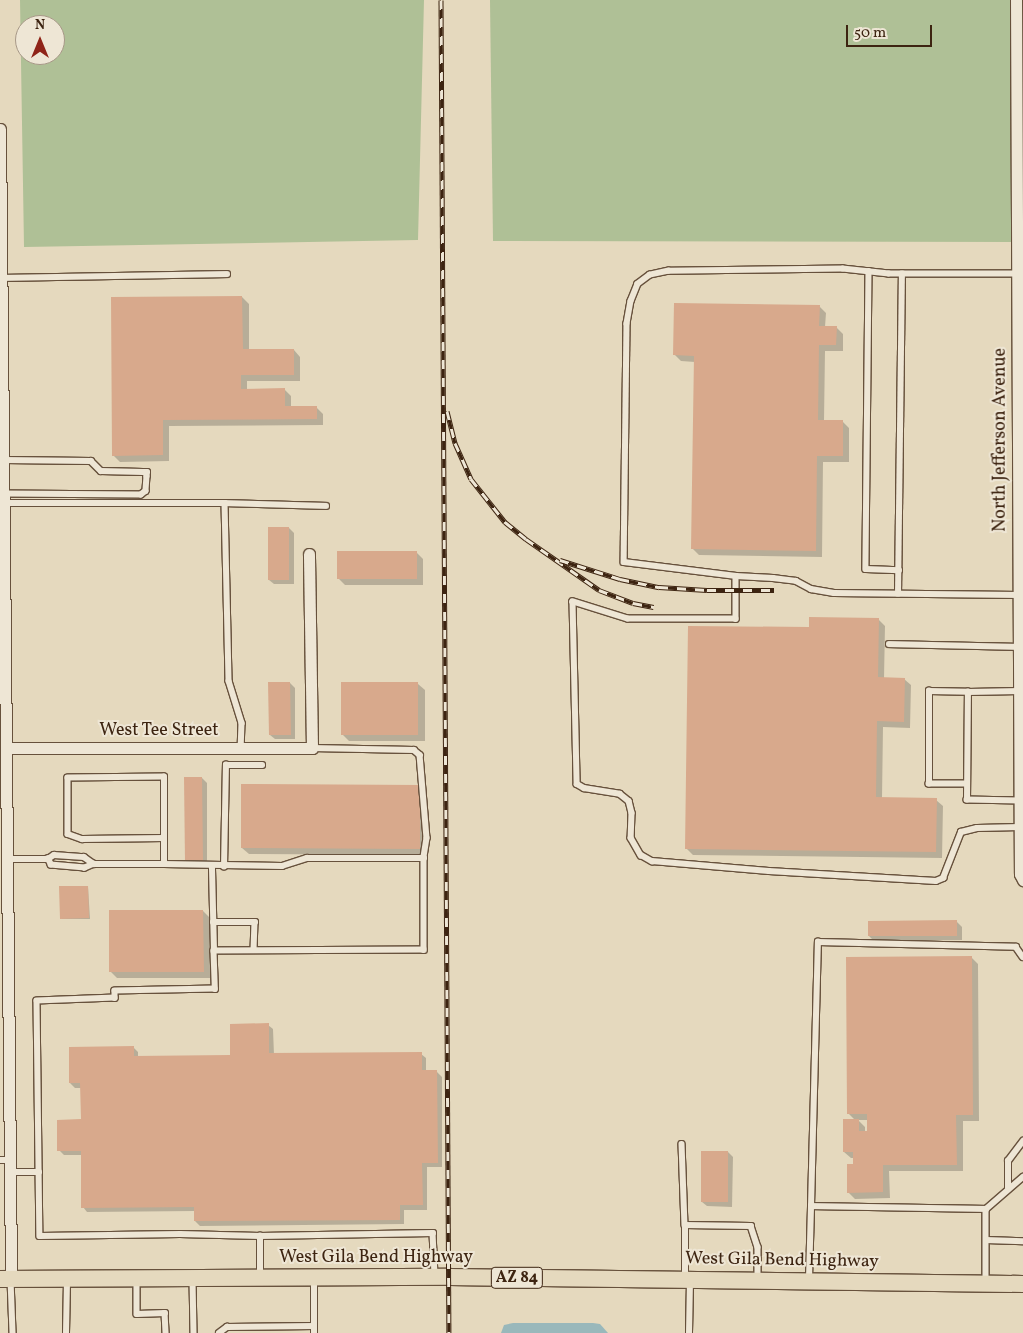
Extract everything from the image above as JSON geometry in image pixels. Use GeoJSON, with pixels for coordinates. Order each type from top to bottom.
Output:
{"type":"FeatureCollection","features":[{"type":"Feature","properties":{"kind":"main road","name":"West Gila Bend Highway"},"geometry":{"type":"LineString","coordinates":[[6,1279],[435,1277],[1023,1284]]}},
{"type":"Feature","properties":{"kind":"street","name":"North Jefferson Avenue"},"geometry":{"type":"LineString","coordinates":[[1016,0],[1020,874],[1023,880]]}},
{"type":"Feature","properties":{"kind":"street"},"geometry":{"type":"LineString","coordinates":[[0,129],[1,384],[4,460],[2,477],[4,499],[2,561],[7,748],[4,780],[4,838],[8,859],[4,921],[5,1160],[10,1172],[6,1279]]}},
{"type":"Feature","properties":{"kind":"street"},"geometry":{"type":"LineString","coordinates":[[309,554],[312,748]]}},
{"type":"Feature","properties":{"kind":"street","name":"West Tee Street"},"geometry":{"type":"LineString","coordinates":[[7,748],[312,748]]}},
{"type":"Feature","properties":{"kind":"lane"},"geometry":{"type":"LineString","coordinates":[[1018,274],[902,274],[843,269],[669,271],[650,275],[638,284],[631,301],[627,324],[624,562],[736,576],[796,581],[811,589],[834,593],[1020,596]]}},
{"type":"Feature","properties":{"kind":"lane"},"geometry":{"type":"LineString","coordinates":[[869,271],[866,570],[898,570]]}},
{"type":"Feature","properties":{"kind":"lane"},"geometry":{"type":"LineString","coordinates":[[2,278],[227,274]]}},
{"type":"Feature","properties":{"kind":"lane"},"geometry":{"type":"LineString","coordinates":[[898,594],[902,274]]}},
{"type":"Feature","properties":{"kind":"lane"},"geometry":{"type":"LineString","coordinates":[[4,460],[91,461],[101,471],[146,472],[147,476],[146,491],[141,495],[4,499]]}},
{"type":"Feature","properties":{"kind":"lane"},"geometry":{"type":"LineString","coordinates":[[4,499],[326,506]]}},
{"type":"Feature","properties":{"kind":"lane"},"geometry":{"type":"LineString","coordinates":[[226,503],[229,681],[242,723],[241,748]]}},
{"type":"Feature","properties":{"kind":"lane"},"geometry":{"type":"LineString","coordinates":[[736,576],[736,619],[628,619],[573,602],[577,784],[584,788],[620,794],[628,801],[632,813],[631,838],[635,848],[641,855],[652,861],[769,871],[936,880],[944,878],[961,832],[977,828],[1020,827]]}},
{"type":"Feature","properties":{"kind":"lane"},"geometry":{"type":"LineString","coordinates":[[889,644],[1020,647]]}},
{"type":"Feature","properties":{"kind":"lane"},"geometry":{"type":"LineString","coordinates":[[967,784],[929,784],[929,691],[1020,691]]}},
{"type":"Feature","properties":{"kind":"lane"},"geometry":{"type":"LineString","coordinates":[[968,692],[967,800],[1020,801]]}},
{"type":"Feature","properties":{"kind":"lane"},"geometry":{"type":"LineString","coordinates":[[214,951],[424,950],[424,858],[427,838],[420,755],[414,750],[312,748]]}},
{"type":"Feature","properties":{"kind":"lane"},"geometry":{"type":"LineString","coordinates":[[224,867],[226,765],[262,765]]}},
{"type":"Feature","properties":{"kind":"lane"},"geometry":{"type":"LineString","coordinates":[[164,838],[82,838],[68,834],[68,778],[164,777],[164,838],[164,864]]}},
{"type":"Feature","properties":{"kind":"lane"},"geometry":{"type":"LineString","coordinates":[[8,859],[48,859],[54,855],[84,857],[94,864]]}},
{"type":"Feature","properties":{"kind":"lane"},"geometry":{"type":"LineString","coordinates":[[48,859],[51,865],[85,868],[94,864],[164,864],[212,867],[282,866],[307,858],[424,858]]}},
{"type":"Feature","properties":{"kind":"lane"},"geometry":{"type":"LineString","coordinates":[[212,867],[215,989],[115,991],[115,998],[37,1001],[40,1236],[180,1234],[280,1236],[433,1233],[435,1277]]}},
{"type":"Feature","properties":{"kind":"lane"},"geometry":{"type":"LineString","coordinates":[[213,922],[254,922],[254,950]]}},
{"type":"Feature","properties":{"kind":"lane"},"geometry":{"type":"LineString","coordinates":[[809,1281],[818,942],[1016,947],[1023,957]]}},
{"type":"Feature","properties":{"kind":"lane"},"geometry":{"type":"LineString","coordinates":[[1008,1188],[1008,1161],[1023,1142]]}},
{"type":"Feature","properties":{"kind":"lane"},"geometry":{"type":"LineString","coordinates":[[682,1144],[689,1333]]}},
{"type":"Feature","properties":{"kind":"lane"},"geometry":{"type":"LineString","coordinates":[[10,1172],[39,1172]]}},
{"type":"Feature","properties":{"kind":"lane"},"geometry":{"type":"LineString","coordinates":[[811,1206],[986,1208],[1023,1177]]}},
{"type":"Feature","properties":{"kind":"lane"},"geometry":{"type":"LineString","coordinates":[[986,1208],[986,1284]]}},
{"type":"Feature","properties":{"kind":"lane"},"geometry":{"type":"LineString","coordinates":[[686,1225],[751,1226],[758,1247],[758,1281]]}},
{"type":"Feature","properties":{"kind":"lane"},"geometry":{"type":"LineString","coordinates":[[260,1236],[260,1278]]}},
{"type":"Feature","properties":{"kind":"lane"},"geometry":{"type":"LineString","coordinates":[[986,1240],[1023,1241]]}},
{"type":"Feature","properties":{"kind":"lane"},"geometry":{"type":"LineString","coordinates":[[137,1278],[137,1314],[166,1313],[166,1333]]}},
{"type":"Feature","properties":{"kind":"lane"},"geometry":{"type":"LineString","coordinates":[[193,1278],[194,1333]]}},
{"type":"Feature","properties":{"kind":"lane"},"geometry":{"type":"LineString","coordinates":[[6,1279],[13,1333]]}},
{"type":"Feature","properties":{"kind":"lane"},"geometry":{"type":"LineString","coordinates":[[66,1333],[67,1279]]}},
{"type":"Feature","properties":{"kind":"lane"},"geometry":{"type":"LineString","coordinates":[[314,1279],[314,1333]]}},
{"type":"Feature","properties":{"kind":"lane"},"geometry":{"type":"LineString","coordinates":[[219,1333],[227,1327],[314,1326]]}},
{"type":"Feature","properties":{"kind":"green space"},"geometry":{"type":"Polygon","coordinates":[[[20,0],[424,0],[418,240],[24,247],[21,65],[65,65],[65,15],[20,15],[20,0]]]}},
{"type":"Feature","properties":{"kind":"green space"},"geometry":{"type":"Polygon","coordinates":[[[490,0],[1023,0],[1023,242],[493,241],[490,0]]]}},
{"type":"Feature","properties":{"kind":"water"},"geometry":{"type":"Polygon","coordinates":[[[513,1323],[593,1323],[600,1324],[608,1333],[501,1333],[504,1325],[513,1323]]]}},
{"type":"Feature","properties":{"kind":"building"},"geometry":{"type":"Polygon","coordinates":[[[242,296],[243,349],[294,349],[294,375],[241,375],[241,389],[285,388],[285,406],[317,406],[317,419],[163,420],[163,455],[112,456],[111,297],[242,296]]]}},
{"type":"Feature","properties":{"kind":"building"},"geometry":{"type":"Polygon","coordinates":[[[674,303],[820,305],[819,326],[837,326],[836,345],[819,345],[818,420],[843,420],[843,456],[817,456],[816,551],[691,549],[694,356],[673,355],[674,303]]]}},
{"type":"Feature","properties":{"kind":"building"},"geometry":{"type":"Polygon","coordinates":[[[268,527],[289,527],[289,580],[268,580],[268,527]]]}},
{"type":"Feature","properties":{"kind":"building"},"geometry":{"type":"Polygon","coordinates":[[[337,551],[417,551],[417,579],[337,579],[337,551]]]}},
{"type":"Feature","properties":{"kind":"building"},"geometry":{"type":"Polygon","coordinates":[[[809,617],[879,618],[878,677],[905,678],[904,722],[877,721],[876,797],[937,798],[936,852],[685,849],[688,626],[809,627],[809,617]]]}},
{"type":"Feature","properties":{"kind":"building"},"geometry":{"type":"Polygon","coordinates":[[[268,682],[290,682],[291,735],[269,735],[268,682]]]}},
{"type":"Feature","properties":{"kind":"building"},"geometry":{"type":"Polygon","coordinates":[[[341,682],[418,682],[418,735],[341,735],[341,682]]]}},
{"type":"Feature","properties":{"kind":"building"},"geometry":{"type":"Polygon","coordinates":[[[184,777],[202,777],[203,861],[185,862],[184,777]]]}},
{"type":"Feature","properties":{"kind":"building"},"geometry":{"type":"Polygon","coordinates":[[[241,784],[420,785],[420,849],[241,848],[241,784]]]}},
{"type":"Feature","properties":{"kind":"building"},"geometry":{"type":"Polygon","coordinates":[[[59,886],[88,886],[89,918],[60,919],[59,886]]]}},
{"type":"Feature","properties":{"kind":"building"},"geometry":{"type":"Polygon","coordinates":[[[109,910],[203,910],[204,972],[109,972],[109,910]]]}},
{"type":"Feature","properties":{"kind":"building"},"geometry":{"type":"Polygon","coordinates":[[[957,920],[957,936],[868,936],[868,921],[957,920]]]}},
{"type":"Feature","properties":{"kind":"building"},"geometry":{"type":"Polygon","coordinates":[[[972,956],[973,1115],[956,1115],[957,1165],[883,1165],[883,1192],[847,1193],[847,1164],[853,1164],[853,1152],[843,1152],[843,1119],[859,1119],[859,1131],[867,1131],[867,1114],[847,1114],[846,957],[972,956]]]}},
{"type":"Feature","properties":{"kind":"building"},"geometry":{"type":"Polygon","coordinates":[[[269,1023],[269,1053],[422,1052],[422,1070],[437,1070],[438,1163],[422,1163],[423,1205],[400,1205],[400,1220],[194,1221],[194,1207],[81,1208],[81,1151],[57,1151],[57,1120],[81,1119],[80,1083],[69,1083],[69,1047],[134,1046],[134,1056],[230,1055],[230,1024],[269,1023]]]}},
{"type":"Feature","properties":{"kind":"building"},"geometry":{"type":"Polygon","coordinates":[[[701,1151],[728,1151],[728,1202],[701,1202],[701,1151]]]}},
{"type":"Feature","properties":{"kind":"railway"},"geometry":{"type":"LineString","coordinates":[[441,0],[449,1333]]}},
{"type":"Feature","properties":{"kind":"railway"},"geometry":{"type":"LineString","coordinates":[[447,411],[455,443],[471,479],[505,522],[599,590],[633,603],[654,607]]}},
{"type":"Feature","properties":{"kind":"railway"},"geometry":{"type":"LineString","coordinates":[[560,560],[620,579],[659,587],[707,590],[774,590]]}}]}
